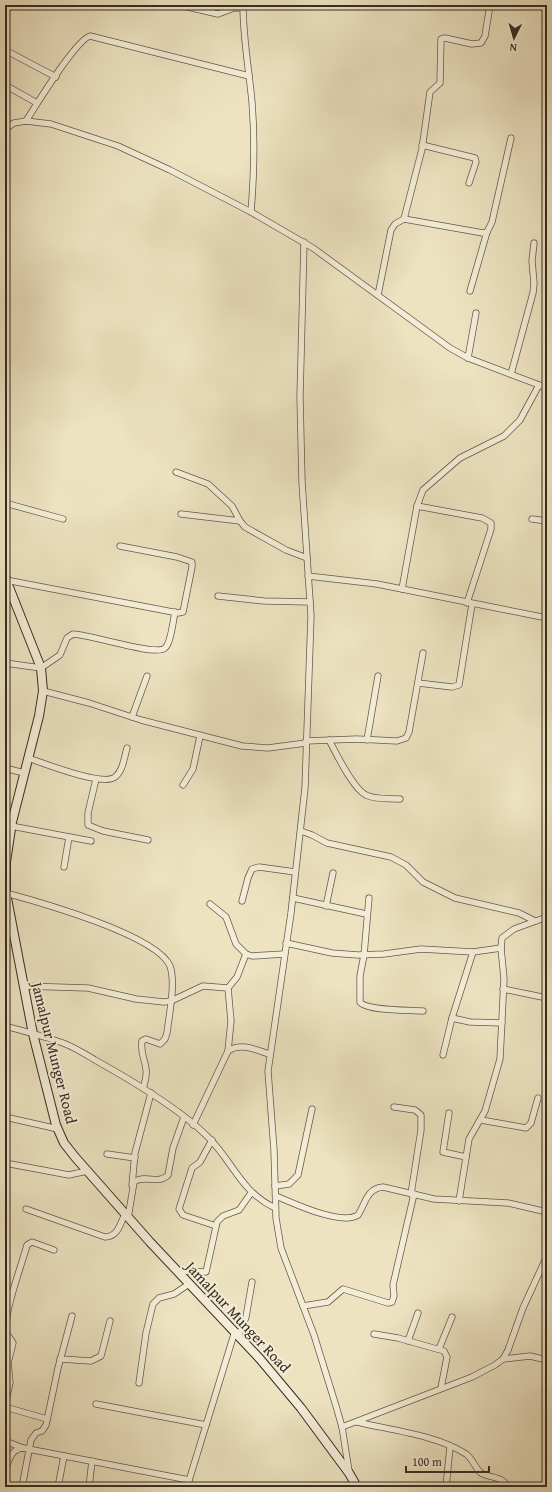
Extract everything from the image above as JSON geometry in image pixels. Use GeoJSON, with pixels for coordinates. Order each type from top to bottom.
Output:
{"type":"FeatureCollection","features":[{"type":"Feature","properties":{"kind":"street"},"geometry":{"type":"LineString","coordinates":[[179,5],[218,14],[243,6],[244,35],[254,135],[251,212]]}},
{"type":"Feature","properties":{"kind":"street"},"geometry":{"type":"LineString","coordinates":[[404,219],[422,145],[430,92],[440,83],[441,39],[446,38],[472,44],[481,43],[485,36],[490,5]]}},
{"type":"Feature","properties":{"kind":"street"},"geometry":{"type":"LineString","coordinates":[[26,121],[56,76],[83,40],[90,36],[249,76]]}},
{"type":"Feature","properties":{"kind":"street"},"geometry":{"type":"LineString","coordinates":[[5,50],[56,76]]}},
{"type":"Feature","properties":{"kind":"street"},"geometry":{"type":"LineString","coordinates":[[5,85],[38,103]]}},
{"type":"Feature","properties":{"kind":"street"},"geometry":{"type":"LineString","coordinates":[[5,129],[14,123],[26,121],[51,124],[118,146],[170,170],[251,212],[304,242],[436,339],[468,358],[547,388]]}},
{"type":"Feature","properties":{"kind":"street"},"geometry":{"type":"LineString","coordinates":[[470,291],[487,232],[492,222],[511,138]]}},
{"type":"Feature","properties":{"kind":"street"},"geometry":{"type":"LineString","coordinates":[[422,145],[475,158],[476,162],[469,182]]}},
{"type":"Feature","properties":{"kind":"street"},"geometry":{"type":"LineString","coordinates":[[378,295],[391,230],[395,224],[404,219],[483,233],[487,232]]}},
{"type":"Feature","properties":{"kind":"street"},"geometry":{"type":"LineString","coordinates":[[304,242],[300,397],[302,482],[310,602],[305,788],[301,831],[273,1040],[269,1054],[268,1071],[276,1208],[282,1252],[303,1306],[325,1370],[342,1427],[349,1473]]}},
{"type":"Feature","properties":{"kind":"street"},"geometry":{"type":"LineString","coordinates":[[511,374],[534,288],[532,261],[534,243]]}},
{"type":"Feature","properties":{"kind":"street"},"geometry":{"type":"LineString","coordinates":[[468,358],[476,313]]}},
{"type":"Feature","properties":{"kind":"street"},"geometry":{"type":"LineString","coordinates":[[402,589],[417,506],[423,490],[449,466],[470,453],[497,441],[512,429],[526,410],[539,386]]}},
{"type":"Feature","properties":{"kind":"street"},"geometry":{"type":"LineString","coordinates":[[176,472],[208,484],[232,506],[240,521],[246,527],[286,550],[307,558]]}},
{"type":"Feature","properties":{"kind":"street"},"geometry":{"type":"LineString","coordinates":[[5,503],[63,519]]}},
{"type":"Feature","properties":{"kind":"street"},"geometry":{"type":"LineString","coordinates":[[417,506],[482,518],[491,523],[491,529],[470,603],[459,685],[452,687],[418,683]]}},
{"type":"Feature","properties":{"kind":"street"},"geometry":{"type":"LineString","coordinates":[[180,514],[240,521]]}},
{"type":"Feature","properties":{"kind":"street"},"geometry":{"type":"LineString","coordinates":[[532,519],[547,521]]}},
{"type":"Feature","properties":{"kind":"street"},"geometry":{"type":"LineString","coordinates":[[6,579],[181,613],[184,610],[192,562],[177,557],[120,546]]}},
{"type":"Feature","properties":{"kind":"street"},"geometry":{"type":"LineString","coordinates":[[308,576],[402,589],[547,618]]}},
{"type":"Feature","properties":{"kind":"street","name":"Jamalpur Munger Road"},"geometry":{"type":"LineString","coordinates":[[6,579],[41,668],[43,691],[28,758],[11,826],[7,836],[6,893],[23,986],[42,1075],[58,1129],[64,1143],[126,1216],[237,1333],[286,1388],[349,1473],[357,1487]]}},
{"type":"Feature","properties":{"kind":"street"},"geometry":{"type":"LineString","coordinates":[[218,596],[264,601],[310,602]]}},
{"type":"Feature","properties":{"kind":"street"},"geometry":{"type":"LineString","coordinates":[[5,663],[41,668],[60,655],[67,638],[73,634],[148,649],[164,649],[169,642],[175,612]]}},
{"type":"Feature","properties":{"kind":"street"},"geometry":{"type":"LineString","coordinates":[[43,691],[200,736],[255,748],[268,748],[329,740],[397,741],[408,735],[424,653]]}},
{"type":"Feature","properties":{"kind":"street"},"geometry":{"type":"LineString","coordinates":[[132,717],[147,676]]}},
{"type":"Feature","properties":{"kind":"street"},"geometry":{"type":"LineString","coordinates":[[367,740],[378,676]]}},
{"type":"Feature","properties":{"kind":"street"},"geometry":{"type":"LineString","coordinates":[[183,785],[193,769],[200,736]]}},
{"type":"Feature","properties":{"kind":"street"},"geometry":{"type":"LineString","coordinates":[[329,740],[349,775],[362,793],[372,797],[400,799]]}},
{"type":"Feature","properties":{"kind":"street"},"geometry":{"type":"LineString","coordinates":[[28,758],[96,779],[108,780],[115,778],[121,768],[127,748]]}},
{"type":"Feature","properties":{"kind":"street"},"geometry":{"type":"LineString","coordinates":[[5,768],[24,773]]}},
{"type":"Feature","properties":{"kind":"street"},"geometry":{"type":"LineString","coordinates":[[96,779],[88,813],[88,825],[103,832],[148,840]]}},
{"type":"Feature","properties":{"kind":"street"},"geometry":{"type":"LineString","coordinates":[[11,826],[91,841]]}},
{"type":"Feature","properties":{"kind":"street"},"geometry":{"type":"LineString","coordinates":[[301,831],[332,844],[391,857],[406,865],[423,882],[455,898],[519,913],[535,921]]}},
{"type":"Feature","properties":{"kind":"street"},"geometry":{"type":"LineString","coordinates":[[64,867],[69,837]]}},
{"type":"Feature","properties":{"kind":"street"},"geometry":{"type":"LineString","coordinates":[[242,901],[252,869],[259,867],[295,872]]}},
{"type":"Feature","properties":{"kind":"street"},"geometry":{"type":"LineString","coordinates":[[326,906],[333,873]]}},
{"type":"Feature","properties":{"kind":"street"},"geometry":{"type":"LineString","coordinates":[[6,893],[44,904],[104,926],[151,947],[161,954],[169,965],[172,979],[167,1033],[163,1042],[156,1044],[146,1039],[142,1041],[142,1049],[147,1070],[142,1088]]}},
{"type":"Feature","properties":{"kind":"street"},"geometry":{"type":"LineString","coordinates":[[292,898],[366,914]]}},
{"type":"Feature","properties":{"kind":"street"},"geometry":{"type":"LineString","coordinates":[[369,898],[366,914],[364,955],[358,992],[359,998],[362,1004],[383,1008],[423,1011]]}},
{"type":"Feature","properties":{"kind":"street"},"geometry":{"type":"LineString","coordinates":[[210,904],[226,917],[236,944],[246,954],[252,956],[284,954]]}},
{"type":"Feature","properties":{"kind":"street"},"geometry":{"type":"LineString","coordinates":[[459,1201],[469,1139],[481,1120],[500,1059],[504,969],[501,948],[504,935],[547,917]]}},
{"type":"Feature","properties":{"kind":"street"},"geometry":{"type":"LineString","coordinates":[[286,943],[332,952],[364,955],[421,949],[473,952],[501,948]]}},
{"type":"Feature","properties":{"kind":"street"},"geometry":{"type":"LineString","coordinates":[[443,1056],[452,1018],[473,952]]}},
{"type":"Feature","properties":{"kind":"street"},"geometry":{"type":"LineString","coordinates":[[193,1125],[228,1051],[231,1021],[228,988],[237,977],[246,954]]}},
{"type":"Feature","properties":{"kind":"street"},"geometry":{"type":"LineString","coordinates":[[23,986],[84,987],[136,999],[171,1001],[203,986],[228,988]]}},
{"type":"Feature","properties":{"kind":"street"},"geometry":{"type":"LineString","coordinates":[[503,989],[547,998]]}},
{"type":"Feature","properties":{"kind":"street"},"geometry":{"type":"LineString","coordinates":[[452,1018],[470,1022],[502,1022]]}},
{"type":"Feature","properties":{"kind":"street"},"geometry":{"type":"LineString","coordinates":[[5,1026],[64,1043],[151,1093],[212,1140],[251,1193],[263,1202],[276,1208]]}},
{"type":"Feature","properties":{"kind":"street"},"geometry":{"type":"LineString","coordinates":[[228,1051],[232,1048],[242,1047],[269,1054]]}},
{"type":"Feature","properties":{"kind":"street"},"geometry":{"type":"LineString","coordinates":[[26,1209],[105,1237],[113,1236],[126,1216],[132,1187],[135,1158],[151,1093]]}},
{"type":"Feature","properties":{"kind":"street"},"geometry":{"type":"LineString","coordinates":[[481,1120],[526,1128],[531,1123],[538,1098]]}},
{"type":"Feature","properties":{"kind":"street"},"geometry":{"type":"LineString","coordinates":[[303,1306],[328,1302],[343,1289],[388,1303],[392,1302],[394,1296],[393,1285],[413,1194],[421,1130],[421,1115],[415,1110],[394,1107]]}},
{"type":"Feature","properties":{"kind":"street"},"geometry":{"type":"LineString","coordinates":[[275,1186],[289,1184],[298,1175],[312,1109]]}},
{"type":"Feature","properties":{"kind":"street"},"geometry":{"type":"LineString","coordinates":[[450,1113],[443,1152],[466,1156]]}},
{"type":"Feature","properties":{"kind":"street"},"geometry":{"type":"LineString","coordinates":[[5,1117],[58,1129]]}},
{"type":"Feature","properties":{"kind":"street"},"geometry":{"type":"LineString","coordinates":[[132,1187],[137,1180],[162,1179],[168,1176],[173,1148],[184,1118]]}},
{"type":"Feature","properties":{"kind":"street"},"geometry":{"type":"LineString","coordinates":[[212,1140],[200,1162],[192,1168],[179,1209],[183,1215],[216,1226]]}},
{"type":"Feature","properties":{"kind":"street"},"geometry":{"type":"LineString","coordinates":[[107,1154],[135,1158]]}},
{"type":"Feature","properties":{"kind":"street"},"geometry":{"type":"LineString","coordinates":[[5,1163],[69,1175],[87,1171]]}},
{"type":"Feature","properties":{"kind":"street"},"geometry":{"type":"LineString","coordinates":[[276,1196],[332,1216],[350,1218],[358,1215],[368,1194],[378,1188],[389,1188],[413,1194],[459,1201],[508,1203],[547,1212]]}},
{"type":"Feature","properties":{"kind":"street"},"geometry":{"type":"LineString","coordinates":[[177,1271],[201,1273],[208,1270],[216,1226],[220,1218],[239,1210],[251,1193]]}},
{"type":"Feature","properties":{"kind":"street"},"geometry":{"type":"LineString","coordinates":[[47,1419],[5,1406],[10,1383],[8,1363],[13,1343],[7,1335],[6,1328],[27,1245],[32,1242],[54,1250]]}},
{"type":"Feature","properties":{"kind":"street"},"geometry":{"type":"LineString","coordinates":[[503,1359],[523,1308],[547,1256]]}},
{"type":"Feature","properties":{"kind":"street"},"geometry":{"type":"LineString","coordinates":[[187,1487],[237,1333],[246,1317],[252,1282]]}},
{"type":"Feature","properties":{"kind":"street"},"geometry":{"type":"LineString","coordinates":[[139,1383],[146,1333],[153,1304],[159,1298],[174,1294],[190,1284]]}},
{"type":"Feature","properties":{"kind":"street"},"geometry":{"type":"LineString","coordinates":[[408,1341],[418,1313]]}},
{"type":"Feature","properties":{"kind":"street"},"geometry":{"type":"LineString","coordinates":[[22,1487],[33,1436],[44,1429],[47,1419],[60,1359],[72,1316]]}},
{"type":"Feature","properties":{"kind":"street"},"geometry":{"type":"LineString","coordinates":[[439,1349],[452,1317]]}},
{"type":"Feature","properties":{"kind":"street"},"geometry":{"type":"LineString","coordinates":[[60,1359],[91,1361],[101,1356],[110,1321]]}},
{"type":"Feature","properties":{"kind":"street"},"geometry":{"type":"LineString","coordinates":[[374,1334],[408,1341],[444,1351],[447,1357],[441,1388]]}},
{"type":"Feature","properties":{"kind":"street"},"geometry":{"type":"LineString","coordinates":[[342,1427],[385,1409],[485,1372],[503,1359],[530,1356],[547,1360]]}},
{"type":"Feature","properties":{"kind":"street"},"geometry":{"type":"LineString","coordinates":[[96,1404],[206,1426]]}},
{"type":"Feature","properties":{"kind":"street"},"geometry":{"type":"LineString","coordinates":[[357,1422],[428,1439],[450,1447],[470,1457],[479,1472],[504,1481],[507,1487]]}},
{"type":"Feature","properties":{"kind":"street"},"geometry":{"type":"LineString","coordinates":[[5,1441],[23,1448],[92,1460],[189,1480]]}},
{"type":"Feature","properties":{"kind":"street"},"geometry":{"type":"LineString","coordinates":[[446,1487],[450,1447]]}},
{"type":"Feature","properties":{"kind":"street"},"geometry":{"type":"LineString","coordinates":[[5,1470],[12,1453],[15,1450],[23,1448]]}},
{"type":"Feature","properties":{"kind":"street"},"geometry":{"type":"LineString","coordinates":[[58,1487],[64,1456]]}},
{"type":"Feature","properties":{"kind":"street"},"geometry":{"type":"LineString","coordinates":[[89,1487],[92,1460]]}}]}
